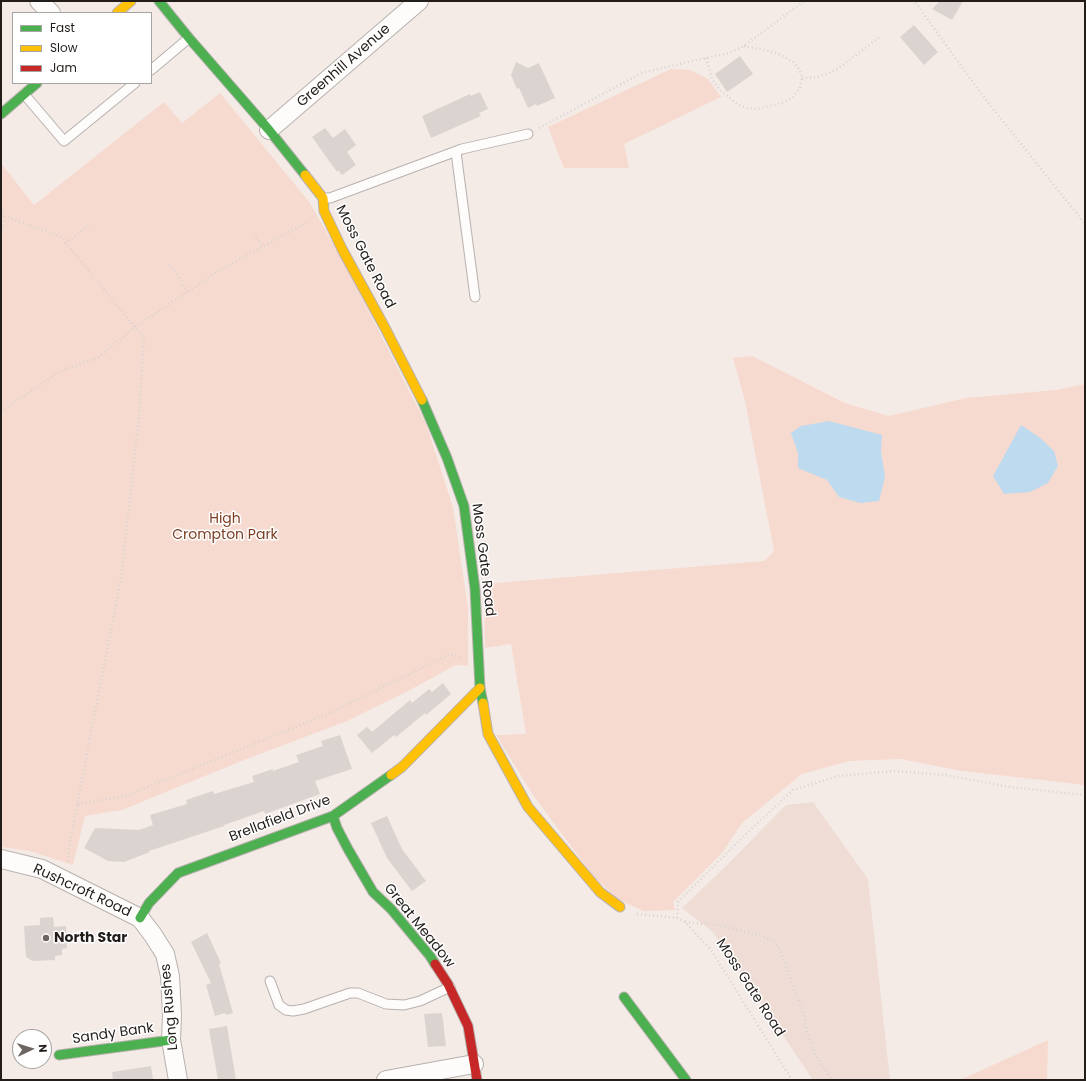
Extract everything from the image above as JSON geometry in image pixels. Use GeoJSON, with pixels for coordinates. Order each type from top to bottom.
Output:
{"type":"FeatureCollection","features":[{"type":"Feature","properties":{"kind":"street"},"geometry":{"type":"LineString","coordinates":[[39,1],[50,12]]}},
{"type":"Feature","properties":{"kind":"street"},"geometry":{"type":"LineString","coordinates":[[118,12],[131,1]]}},
{"type":"Feature","properties":{"kind":"street","name":"Moss Gate Road"},"geometry":{"type":"LineString","coordinates":[[159,1],[269,130],[323,198],[324,211],[342,249],[384,326],[424,405],[447,458],[464,506],[475,590],[480,688],[488,734],[528,807],[600,892],[620,907]]}},
{"type":"Feature","properties":{"kind":"street","name":"Greenhill Avenue"},"geometry":{"type":"LineString","coordinates":[[269,130],[419,1]]}},
{"type":"Feature","properties":{"kind":"street"},"geometry":{"type":"LineString","coordinates":[[1,114],[36,84]]}},
{"type":"Feature","properties":{"kind":"street","name":"Brellafield Drive"},"geometry":{"type":"LineString","coordinates":[[140,918],[150,903],[178,873],[333,816],[402,768],[480,688]]}},
{"type":"Feature","properties":{"kind":"street","name":"Great Meadow"},"geometry":{"type":"LineString","coordinates":[[333,816],[337,828],[348,849],[373,892],[391,909],[430,956],[450,987],[468,1026],[476,1072]]}},
{"type":"Feature","properties":{"kind":"street","name":"Rushcroft Road"},"geometry":{"type":"LineString","coordinates":[[1,859],[42,869],[140,918]]}},
{"type":"Feature","properties":{"kind":"street","name":"Long Rushes"},"geometry":{"type":"LineString","coordinates":[[140,918],[165,954],[170,976],[172,1015],[171,1040],[178,1080]]}},
{"type":"Feature","properties":{"kind":"street"},"geometry":{"type":"LineString","coordinates":[[624,997],[686,1080]]}},
{"type":"Feature","properties":{"kind":"street","name":"Sandy Bank"},"geometry":{"type":"LineString","coordinates":[[59,1055],[171,1040]]}},
{"type":"Feature","properties":{"kind":"street"},"geometry":{"type":"LineString","coordinates":[[386,1080],[476,1072]]}},
{"type":"Feature","properties":{"kind":"lane"},"geometry":{"type":"LineString","coordinates":[[152,69],[189,38]]}},
{"type":"Feature","properties":{"kind":"lane"},"geometry":{"type":"LineString","coordinates":[[24,94],[64,142],[134,84]]}},
{"type":"Feature","properties":{"kind":"lane"},"geometry":{"type":"LineString","coordinates":[[323,198],[330,198],[456,152],[528,134]]}},
{"type":"Feature","properties":{"kind":"lane"},"geometry":{"type":"LineString","coordinates":[[456,152],[475,297]]}},
{"type":"Feature","properties":{"kind":"lane"},"geometry":{"type":"LineString","coordinates":[[270,981],[279,1005],[286,1010],[293,1011],[304,1009],[350,993],[358,993],[386,1004],[404,1005],[420,1001],[450,987]]}},
{"type":"Feature","properties":{"kind":"path"},"geometry":{"type":"LineString","coordinates":[[528,134],[642,73],[729,53],[744,46],[804,1]]}},
{"type":"Feature","properties":{"kind":"path"},"geometry":{"type":"LineString","coordinates":[[912,1],[983,96],[1085,224]]}},
{"type":"Feature","properties":{"kind":"path"},"geometry":{"type":"LineString","coordinates":[[802,78],[817,77],[839,68],[881,36]]}},
{"type":"Feature","properties":{"kind":"path"},"geometry":{"type":"LineString","coordinates":[[706,58],[712,79],[720,90],[737,104],[747,108],[756,109],[782,103],[794,96],[800,88],[802,78],[799,70],[792,62],[781,55],[769,51],[744,46]]}},
{"type":"Feature","properties":{"kind":"path"},"geometry":{"type":"LineString","coordinates":[[1,209],[4,216],[4,221],[1,228]]}},
{"type":"Feature","properties":{"kind":"path"},"geometry":{"type":"LineString","coordinates":[[1,411],[64,369],[96,359],[135,327],[217,272],[318,216],[324,211]]}},
{"type":"Feature","properties":{"kind":"path"},"geometry":{"type":"LineString","coordinates":[[4,216],[60,236],[144,338],[139,416],[121,578],[69,847],[66,880]]}},
{"type":"Feature","properties":{"kind":"path"},"geometry":{"type":"LineString","coordinates":[[65,243],[91,224]]}},
{"type":"Feature","properties":{"kind":"path"},"geometry":{"type":"LineString","coordinates":[[254,234],[263,246]]}},
{"type":"Feature","properties":{"kind":"path"},"geometry":{"type":"LineString","coordinates":[[169,265],[179,277],[188,292]]}},
{"type":"Feature","properties":{"kind":"path"},"geometry":{"type":"LineString","coordinates":[[78,804],[126,796],[332,712],[450,654],[479,666]]}},
{"type":"Feature","properties":{"kind":"path"},"geometry":{"type":"LineString","coordinates":[[677,918],[678,902],[748,832],[793,790],[838,776],[894,771],[909,772],[946,775],[1010,787],[1085,795]]}},
{"type":"Feature","properties":{"kind":"path","name":"Moss Gate Road"},"geometry":{"type":"LineString","coordinates":[[620,907],[638,915],[677,918],[685,922],[711,950],[792,1080]]}},
{"type":"Feature","properties":{"kind":"path"},"geometry":{"type":"LineString","coordinates":[[685,922],[718,925],[774,941],[780,950],[803,1010],[807,1033],[815,1054],[832,1080]]}},
{"type":"Feature","properties":{"kind":"shaded area"},"geometry":{"type":"Polygon","coordinates":[[[813,802],[868,879],[890,1080],[813,1080],[713,932],[682,908],[786,805],[813,802]]]}},
{"type":"Feature","properties":{"kind":"green space"},"geometry":{"type":"Polygon","coordinates":[[[671,69],[690,70],[708,79],[721,97],[624,144],[629,168],[564,168],[548,127],[671,69]]]}},
{"type":"Feature","properties":{"kind":"green space","name":"High Crompton Park"},"geometry":{"type":"Polygon","coordinates":[[[220,93],[310,203],[346,266],[426,424],[453,507],[468,608],[468,666],[456,665],[347,721],[244,760],[122,810],[85,816],[73,865],[30,851],[1,847],[1,163],[34,205],[164,102],[182,123],[220,93]]]}},
{"type":"Feature","properties":{"kind":"green space"},"geometry":{"type":"Polygon","coordinates":[[[752,356],[845,403],[889,416],[966,398],[1056,390],[1085,384],[1085,786],[962,771],[900,759],[849,761],[802,774],[742,823],[722,853],[673,902],[675,910],[644,911],[619,900],[593,876],[533,795],[496,735],[526,734],[511,644],[485,648],[484,584],[764,561],[774,551],[745,401],[733,358],[752,356]]]}},
{"type":"Feature","properties":{"kind":"green space"},"geometry":{"type":"Polygon","coordinates":[[[1048,1040],[1047,1080],[960,1080],[1048,1040]]]}},
{"type":"Feature","properties":{"kind":"water"},"geometry":{"type":"Polygon","coordinates":[[[829,421],[882,435],[881,451],[885,477],[879,501],[860,503],[839,497],[827,480],[798,468],[798,453],[791,433],[801,426],[829,421]]]}},
{"type":"Feature","properties":{"kind":"water"},"geometry":{"type":"Polygon","coordinates":[[[1021,425],[1039,437],[1054,451],[1058,466],[1048,483],[1030,492],[1004,494],[993,476],[1021,425]]]}},
{"type":"Feature","properties":{"kind":"building"},"geometry":{"type":"Polygon","coordinates":[[[940,1],[963,1],[952,20],[932,9],[940,1]]]}},
{"type":"Feature","properties":{"kind":"building"},"geometry":{"type":"Polygon","coordinates":[[[914,25],[938,52],[924,65],[900,37],[914,25]]]}},
{"type":"Feature","properties":{"kind":"building"},"geometry":{"type":"Polygon","coordinates":[[[740,56],[753,74],[727,92],[715,74],[740,56]]]}},
{"type":"Feature","properties":{"kind":"building"},"geometry":{"type":"Polygon","coordinates":[[[516,62],[528,68],[539,63],[555,98],[537,106],[536,104],[528,108],[511,75],[516,62]]]}},
{"type":"Feature","properties":{"kind":"building"},"geometry":{"type":"Polygon","coordinates":[[[480,92],[488,109],[479,113],[481,116],[431,138],[422,116],[470,94],[471,96],[480,92]]]}},
{"type":"Feature","properties":{"kind":"building"},"geometry":{"type":"Polygon","coordinates":[[[325,128],[333,138],[345,129],[356,145],[347,152],[356,165],[342,175],[338,170],[337,172],[312,137],[325,128]]]}},
{"type":"Feature","properties":{"kind":"building"},"geometry":{"type":"Polygon","coordinates":[[[443,683],[451,694],[426,715],[425,713],[396,737],[394,735],[372,753],[357,735],[367,727],[372,732],[410,700],[412,703],[429,689],[432,692],[443,683]]]}},
{"type":"Feature","properties":{"kind":"building"},"geometry":{"type":"Polygon","coordinates":[[[340,735],[352,769],[315,781],[320,794],[265,814],[264,811],[149,851],[150,852],[124,862],[108,861],[84,848],[95,828],[139,830],[153,825],[150,815],[187,804],[186,800],[213,791],[214,794],[254,782],[252,776],[273,769],[273,771],[299,762],[296,755],[323,746],[321,741],[340,735]]]}},
{"type":"Feature","properties":{"kind":"building"},"geometry":{"type":"Polygon","coordinates":[[[387,816],[402,849],[426,881],[412,891],[387,858],[371,823],[387,816]]]}},
{"type":"Feature","properties":{"kind":"building","name":"North Star"},"geometry":{"type":"Polygon","coordinates":[[[53,917],[54,927],[66,926],[67,948],[62,949],[62,955],[55,956],[55,960],[33,961],[26,957],[24,926],[40,925],[40,918],[53,917]]]}},
{"type":"Feature","properties":{"kind":"building"},"geometry":{"type":"Polygon","coordinates":[[[207,933],[221,963],[219,964],[233,1013],[226,1015],[225,1013],[215,1016],[206,985],[211,983],[191,942],[207,933]]]}},
{"type":"Feature","properties":{"kind":"building"},"geometry":{"type":"Polygon","coordinates":[[[442,1013],[446,1046],[428,1047],[424,1014],[442,1013]]]}},
{"type":"Feature","properties":{"kind":"building"},"geometry":{"type":"Polygon","coordinates":[[[227,1026],[236,1080],[218,1080],[209,1029],[227,1026]]]}},
{"type":"Feature","properties":{"kind":"building"},"geometry":{"type":"Polygon","coordinates":[[[151,1066],[153,1080],[113,1080],[112,1072],[151,1066]]]}},
{"type":"Feature","properties":{"kind":"traffic: fast"},"geometry":{"type":"LineString","coordinates":[[159,1],[269,130],[305,175]]}},
{"type":"Feature","properties":{"kind":"traffic: fast"},"geometry":{"type":"LineString","coordinates":[[1,114],[36,84]]}},
{"type":"Feature","properties":{"kind":"traffic: fast"},"geometry":{"type":"LineString","coordinates":[[422,400],[447,458],[464,506],[475,589],[480,688],[483,703]]}},
{"type":"Feature","properties":{"kind":"traffic: fast"},"geometry":{"type":"LineString","coordinates":[[140,918],[149,903],[178,873],[333,816],[391,775]]}},
{"type":"Feature","properties":{"kind":"traffic: fast"},"geometry":{"type":"LineString","coordinates":[[333,816],[337,828],[348,849],[373,892],[391,909],[435,964]]}},
{"type":"Feature","properties":{"kind":"traffic: fast"},"geometry":{"type":"LineString","coordinates":[[624,997],[686,1080]]}},
{"type":"Feature","properties":{"kind":"traffic: fast"},"geometry":{"type":"LineString","coordinates":[[59,1055],[171,1040]]}},
{"type":"Feature","properties":{"kind":"traffic: slow"},"geometry":{"type":"LineString","coordinates":[[118,12],[131,1]]}},
{"type":"Feature","properties":{"kind":"traffic: slow"},"geometry":{"type":"LineString","coordinates":[[305,175],[323,198],[324,211],[342,249],[422,400]]}},
{"type":"Feature","properties":{"kind":"traffic: slow"},"geometry":{"type":"LineString","coordinates":[[391,775],[402,767],[480,688]]}},
{"type":"Feature","properties":{"kind":"traffic: slow"},"geometry":{"type":"LineString","coordinates":[[483,703],[488,734],[528,807],[600,892],[620,907]]}},
{"type":"Feature","properties":{"kind":"traffic: jam"},"geometry":{"type":"LineString","coordinates":[[435,964],[448,984],[468,1026],[477,1080]]}},
{"type":"Feature","properties":{"kind":"place","name":"North Star"},"geometry":{"type":"Point","coordinates":[46,938]}}]}
